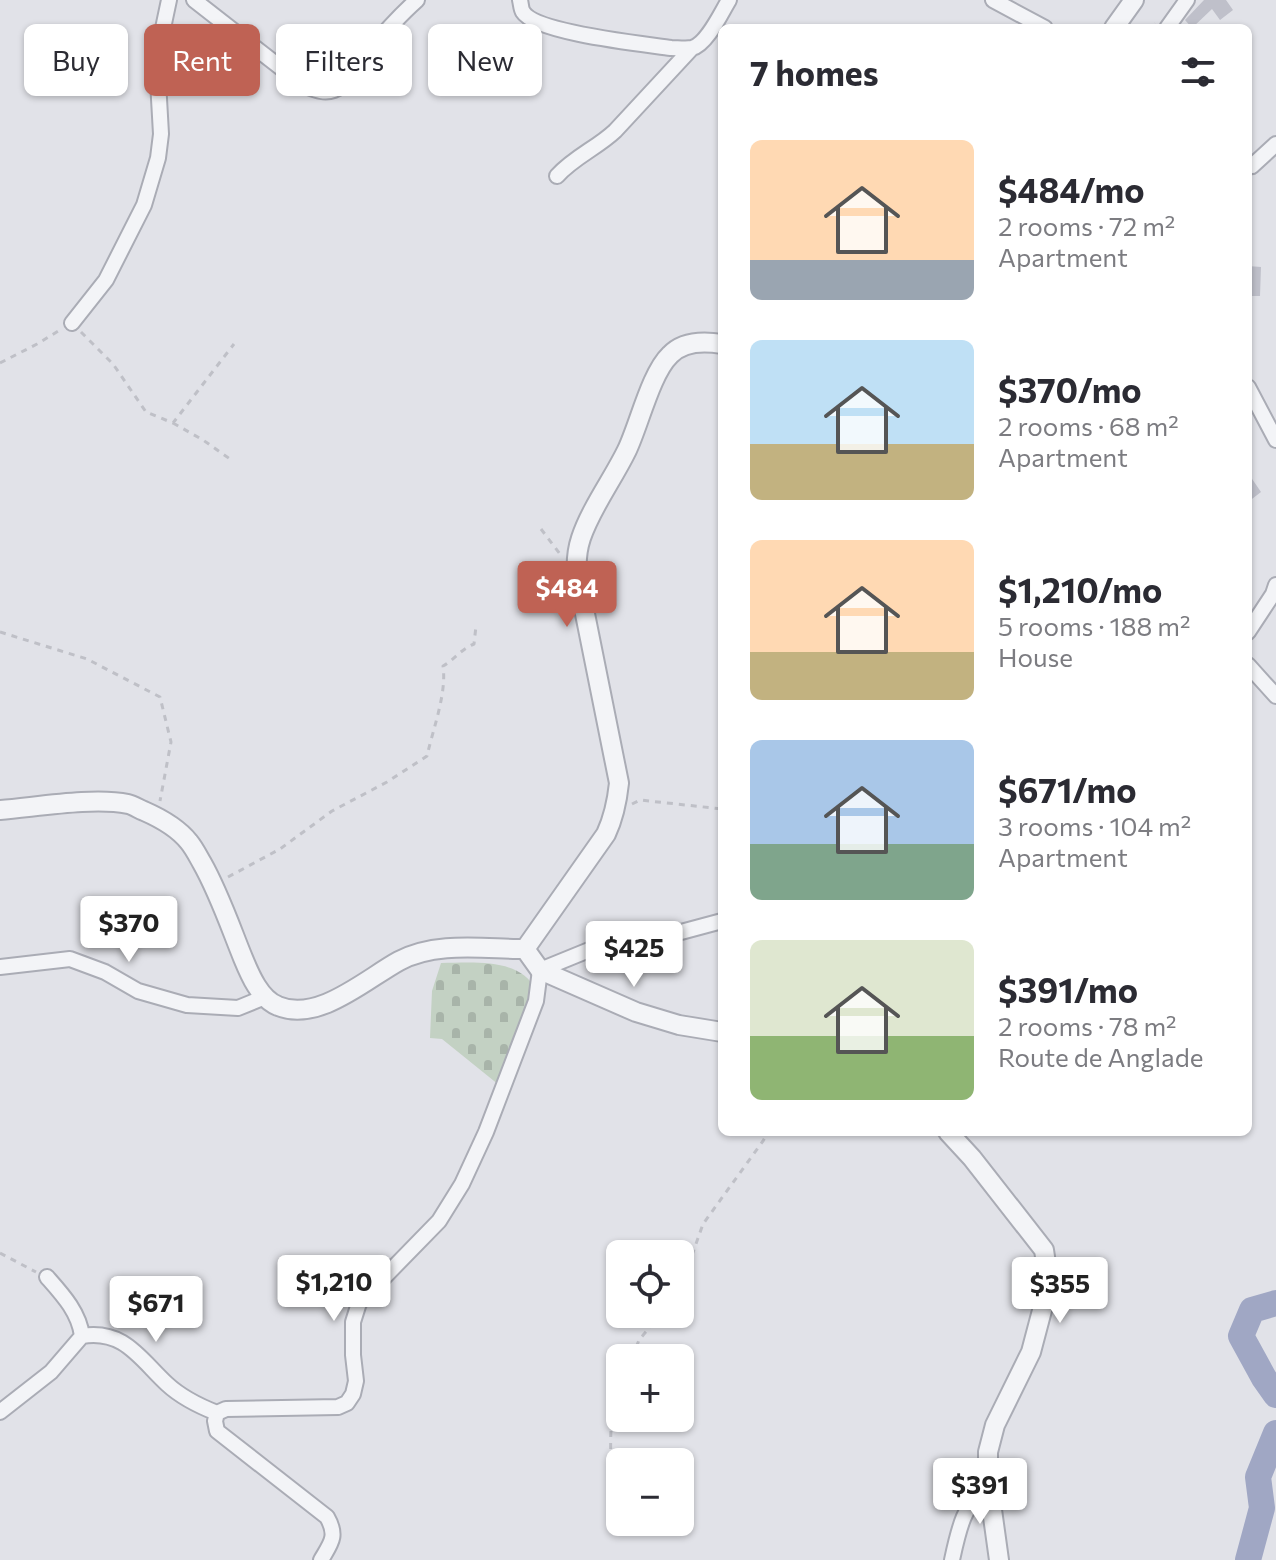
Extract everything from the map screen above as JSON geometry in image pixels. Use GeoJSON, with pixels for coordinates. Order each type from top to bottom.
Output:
{"type":"FeatureCollection","features":[{"type":"Feature","properties":{"kind":"street"},"geometry":{"type":"LineString","coordinates":[[72,323],[106,280],[144,205],[158,158],[161,134],[158,81],[162,33],[169,0]]}},
{"type":"Feature","properties":{"kind":"street"},"geometry":{"type":"LineString","coordinates":[[194,0],[303,85],[323,92],[337,89],[349,80],[366,54],[417,0]]}},
{"type":"Feature","properties":{"kind":"street"},"geometry":{"type":"LineString","coordinates":[[520,0],[523,13],[536,23],[584,35],[671,48],[692,48]]}},
{"type":"Feature","properties":{"kind":"street"},"geometry":{"type":"LineString","coordinates":[[557,176],[573,160],[602,143],[692,48],[702,43],[729,0]]}},
{"type":"Feature","properties":{"kind":"street"},"geometry":{"type":"LineString","coordinates":[[993,0],[1038,24]]}},
{"type":"Feature","properties":{"kind":"street"},"geometry":{"type":"LineString","coordinates":[[1117,24],[1134,0]]}},
{"type":"Feature","properties":{"kind":"street"},"geometry":{"type":"LineString","coordinates":[[1170,24],[1187,0]]}},
{"type":"Feature","properties":{"kind":"street"},"geometry":{"type":"LineString","coordinates":[[1252,166],[1276,144]]}},
{"type":"Feature","properties":{"kind":"street"},"geometry":{"type":"LineString","coordinates":[[525,949],[606,834],[616,805],[619,783],[576,566],[582,534],[627,449],[660,366],[672,352],[688,344],[707,341],[718,343]]}},
{"type":"Feature","properties":{"kind":"street"},"geometry":{"type":"LineString","coordinates":[[1252,395],[1276,440]]}},
{"type":"Feature","properties":{"kind":"street"},"geometry":{"type":"LineString","coordinates":[[1252,626],[1276,585]]}},
{"type":"Feature","properties":{"kind":"street"},"geometry":{"type":"LineString","coordinates":[[1252,669],[1276,696]]}},
{"type":"Feature","properties":{"kind":"street"},"geometry":{"type":"LineString","coordinates":[[0,810],[94,802],[129,804],[176,830],[190,843],[214,885],[248,970],[265,997],[277,1006],[298,1011],[331,1002],[419,952],[439,949],[525,949]]}},
{"type":"Feature","properties":{"kind":"street"},"geometry":{"type":"LineString","coordinates":[[540,970],[594,948],[718,922]]}},
{"type":"Feature","properties":{"kind":"street"},"geometry":{"type":"LineString","coordinates":[[525,949],[540,970],[636,1012],[679,1025],[718,1031]]}},
{"type":"Feature","properties":{"kind":"street"},"geometry":{"type":"LineString","coordinates":[[0,967],[70,959],[105,972],[138,991],[187,1005],[238,1008],[265,997]]}},
{"type":"Feature","properties":{"kind":"street"},"geometry":{"type":"LineString","coordinates":[[0,1412],[51,1372],[82,1336],[92,1334],[119,1340],[140,1356],[169,1386],[217,1413],[226,1409],[338,1407],[347,1403],[356,1381],[353,1322],[359,1303],[439,1221],[462,1184],[486,1132],[536,1001],[540,970]]}},
{"type":"Feature","properties":{"kind":"street"},"geometry":{"type":"LineString","coordinates":[[952,1136],[1044,1250],[1049,1284],[1031,1352],[995,1425],[988,1452],[988,1481],[999,1560]]}},
{"type":"Feature","properties":{"kind":"street"},"geometry":{"type":"LineString","coordinates":[[47,1277],[80,1323],[82,1336]]}},
{"type":"Feature","properties":{"kind":"street"},"geometry":{"type":"LineString","coordinates":[[217,1413],[217,1431],[327,1517],[333,1527],[332,1540],[321,1560]]}},
{"type":"Feature","properties":{"kind":"street"},"geometry":{"type":"LineString","coordinates":[[952,1560],[962,1520],[975,1495],[988,1481]]}},
{"type":"Feature","properties":{"kind":"path"},"geometry":{"type":"LineString","coordinates":[[0,363],[72,323],[113,364],[146,412],[173,423],[230,459]]}},
{"type":"Feature","properties":{"kind":"path"},"geometry":{"type":"LineString","coordinates":[[173,423],[234,344]]}},
{"type":"Feature","properties":{"kind":"path"},"geometry":{"type":"LineString","coordinates":[[541,529],[557,551],[576,566]]}},
{"type":"Feature","properties":{"kind":"path"},"geometry":{"type":"LineString","coordinates":[[214,885],[280,849],[332,811],[387,782],[427,756],[441,700],[443,666],[474,644],[476,626]]}},
{"type":"Feature","properties":{"kind":"path"},"geometry":{"type":"LineString","coordinates":[[0,632],[87,659],[160,697],[171,742],[157,817]]}},
{"type":"Feature","properties":{"kind":"path"},"geometry":{"type":"LineString","coordinates":[[616,805],[634,804],[640,800],[718,809]]}},
{"type":"Feature","properties":{"kind":"path"},"geometry":{"type":"LineString","coordinates":[[694,1249],[703,1224],[766,1136]]}},
{"type":"Feature","properties":{"kind":"path"},"geometry":{"type":"LineString","coordinates":[[0,1253],[47,1277]]}},
{"type":"Feature","properties":{"kind":"path"},"geometry":{"type":"LineString","coordinates":[[637,1344],[649,1328]]}},
{"type":"Feature","properties":{"kind":"green space"},"geometry":{"type":"Polygon","coordinates":[[[441,963],[507,967],[529,979],[536,990],[499,1085],[442,1039],[430,1038],[432,991],[441,963]]]}},
{"type":"Feature","properties":{"kind":"building"},"geometry":{"type":"Polygon","coordinates":[[[1204,0],[1226,0],[1233,10],[1220,20],[1212,9],[1196,24],[1188,24],[1185,20],[1204,0]]]}},
{"type":"Feature","properties":{"kind":"building"},"geometry":{"type":"Polygon","coordinates":[[[1252,266],[1261,267],[1260,296],[1252,296],[1252,266]]]}},
{"type":"Feature","properties":{"kind":"building"},"geometry":{"type":"Polygon","coordinates":[[[1252,479],[1261,492],[1252,499],[1252,479]]]}},
{"type":"Feature","properties":{"kind":"waterway"},"geometry":{"type":"LineString","coordinates":[[1276,1303],[1252,1310],[1241,1336],[1276,1395]]}},
{"type":"Feature","properties":{"kind":"waterway"},"geometry":{"type":"LineString","coordinates":[[1248,1560],[1262,1508],[1258,1477],[1276,1433]]}}]}
